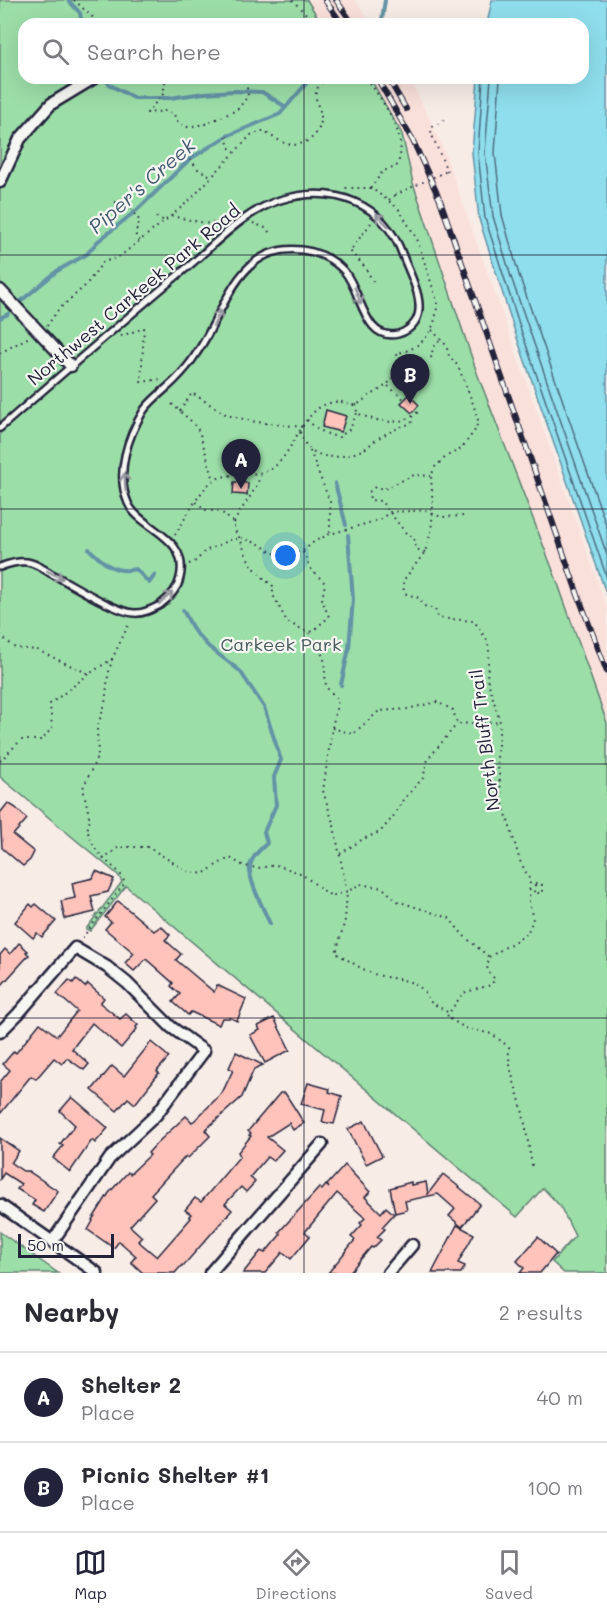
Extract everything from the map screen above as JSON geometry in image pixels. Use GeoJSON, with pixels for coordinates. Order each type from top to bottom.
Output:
{"type":"FeatureCollection","features":[{"type":"Feature","properties":{"kind":"street"},"geometry":{"type":"LineString","coordinates":[[0,182],[20,139],[51,104],[84,84]]}},
{"type":"Feature","properties":{"kind":"street"},"geometry":{"type":"LineString","coordinates":[[0,290],[71,366]]}},
{"type":"Feature","properties":{"kind":"street"},"geometry":{"type":"LineString","coordinates":[[0,1032],[75,948],[108,967],[171,1027],[204,1051],[156,1114],[110,1158],[52,1242]]}},
{"type":"Feature","properties":{"kind":"street"},"geometry":{"type":"LineString","coordinates":[[210,1273],[322,1144]]}},
{"type":"Feature","properties":{"kind":"street"},"geometry":{"type":"LineString","coordinates":[[0,1205],[97,1273]]}},
{"type":"Feature","properties":{"kind":"street"},"geometry":{"type":"LineString","coordinates":[[388,1273],[412,1245]]}},
{"type":"Feature","properties":{"kind":"lane","name":"Northwest Carkeek Park Road"},"geometry":{"type":"LineString","coordinates":[[0,428],[123,320],[247,217],[278,201],[308,195],[344,196],[377,215],[398,241],[420,306],[416,320],[406,330],[387,334],[374,329],[366,318],[351,280],[335,263],[315,253],[293,249],[272,253],[252,264],[242,274],[228,294],[218,318],[196,355],[178,378],[146,407],[128,442],[123,476],[130,508],[170,542],[177,552],[181,566],[180,580],[173,593],[162,603],[148,611],[134,613],[116,607],[27,562],[0,567]]}},
{"type":"Feature","properties":{"kind":"path"},"geometry":{"type":"LineString","coordinates":[[74,0],[94,18]]}},
{"type":"Feature","properties":{"kind":"path"},"geometry":{"type":"LineString","coordinates":[[292,0],[310,18]]}},
{"type":"Feature","properties":{"kind":"path"},"geometry":{"type":"LineString","coordinates":[[165,84],[163,94],[147,113],[166,111],[173,113],[178,122],[187,127],[206,124],[237,110],[248,96],[247,84]]}},
{"type":"Feature","properties":{"kind":"path"},"geometry":{"type":"LineString","coordinates":[[46,328],[58,310],[86,285],[103,262],[119,257],[191,199],[251,135],[262,131],[288,144],[298,145],[311,139],[319,129],[322,118],[315,98],[321,84]]}},
{"type":"Feature","properties":{"kind":"path"},"geometry":{"type":"LineString","coordinates":[[170,542],[196,502],[214,480],[234,474],[262,473],[273,467],[315,411],[325,404],[340,402],[356,404],[388,386],[396,371],[397,353],[420,344],[432,330],[438,311],[435,292],[417,239],[406,220],[389,200],[371,188],[383,171],[396,167],[401,158],[398,131],[371,84]]}},
{"type":"Feature","properties":{"kind":"path"},"geometry":{"type":"LineString","coordinates":[[389,200],[394,195],[447,171],[431,133],[432,127],[444,120]]}},
{"type":"Feature","properties":{"kind":"path"},"geometry":{"type":"LineString","coordinates":[[227,136],[228,146],[233,152]]}},
{"type":"Feature","properties":{"kind":"path"},"geometry":{"type":"LineString","coordinates":[[190,159],[198,169],[211,176]]}},
{"type":"Feature","properties":{"kind":"path"},"geometry":{"type":"LineString","coordinates":[[115,202],[128,205],[140,221],[135,234],[140,241]]}},
{"type":"Feature","properties":{"kind":"path"},"geometry":{"type":"LineString","coordinates":[[156,217],[165,221]]}},
{"type":"Feature","properties":{"kind":"path"},"geometry":{"type":"LineString","coordinates":[[373,221],[350,252],[365,267],[375,285]]}},
{"type":"Feature","properties":{"kind":"path"},"geometry":{"type":"LineString","coordinates":[[252,223],[268,229],[270,236]]}},
{"type":"Feature","properties":{"kind":"path"},"geometry":{"type":"LineString","coordinates":[[130,332],[144,328],[141,382],[168,379]]}},
{"type":"Feature","properties":{"kind":"path"},"geometry":{"type":"LineString","coordinates":[[425,552],[416,549],[414,538],[405,532],[381,501],[370,500],[369,492],[375,487],[384,489],[414,475],[431,476],[435,467],[447,456],[461,448],[476,429],[478,419],[463,377],[458,366],[449,356],[446,345],[432,330]]}},
{"type":"Feature","properties":{"kind":"path"},"geometry":{"type":"LineString","coordinates":[[0,353],[36,333]]}},
{"type":"Feature","properties":{"kind":"path"},"geometry":{"type":"LineString","coordinates":[[431,358],[433,348],[441,339]]}},
{"type":"Feature","properties":{"kind":"path"},"geometry":{"type":"LineString","coordinates":[[388,386],[405,400]]}},
{"type":"Feature","properties":{"kind":"path"},"geometry":{"type":"LineString","coordinates":[[180,411],[192,393],[226,416],[303,427]]}},
{"type":"Feature","properties":{"kind":"path"},"geometry":{"type":"LineString","coordinates":[[172,404],[199,431],[214,480]]}},
{"type":"Feature","properties":{"kind":"path"},"geometry":{"type":"LineString","coordinates":[[307,420],[316,429],[330,436],[339,437],[350,429],[357,413],[356,404]]}},
{"type":"Feature","properties":{"kind":"path"},"geometry":{"type":"LineString","coordinates":[[357,413],[370,419],[391,423],[410,418],[417,413],[416,409]]}},
{"type":"Feature","properties":{"kind":"path"},"geometry":{"type":"LineString","coordinates":[[300,431],[305,445],[321,457],[341,456],[362,451],[379,438],[412,423],[410,418]]}},
{"type":"Feature","properties":{"kind":"path"},"geometry":{"type":"LineString","coordinates":[[309,448],[330,502],[330,534]]}},
{"type":"Feature","properties":{"kind":"path"},"geometry":{"type":"LineString","coordinates":[[262,473],[257,487],[234,523],[234,530],[242,538],[259,544],[273,553],[288,555],[303,551],[315,541],[330,534],[379,520],[390,512],[433,510]]}},
{"type":"Feature","properties":{"kind":"path","name":"North Bluff Trail"},"geometry":{"type":"LineString","coordinates":[[431,476],[433,510],[431,532],[425,552],[403,581],[404,593],[419,598],[424,606],[435,609],[438,618],[474,621],[487,640],[489,651],[487,678],[500,722],[497,758],[502,800],[520,861],[530,880],[529,902],[532,920],[526,934],[489,957]]}},
{"type":"Feature","properties":{"kind":"path"},"geometry":{"type":"LineString","coordinates":[[196,502],[206,510],[220,512],[234,523]]}},
{"type":"Feature","properties":{"kind":"path"},"geometry":{"type":"LineString","coordinates":[[432,514],[442,517],[465,516]]}},
{"type":"Feature","properties":{"kind":"path"},"geometry":{"type":"LineString","coordinates":[[187,565],[196,561],[205,551],[242,538]]}},
{"type":"Feature","properties":{"kind":"path"},"geometry":{"type":"LineString","coordinates":[[242,538],[245,553],[265,580],[273,586],[273,595],[287,622],[310,633],[324,658],[326,687],[338,700],[323,791],[340,854],[347,892],[345,920],[336,953],[370,973],[414,983],[426,990],[429,1001],[449,1013]]}},
{"type":"Feature","properties":{"kind":"path"},"geometry":{"type":"LineString","coordinates":[[303,551],[311,569],[325,583],[322,600],[329,617],[310,633]]}},
{"type":"Feature","properties":{"kind":"path"},"geometry":{"type":"LineString","coordinates":[[75,948],[125,883],[120,873],[94,847],[87,830],[90,820],[83,788],[98,755],[98,728],[105,704],[112,660],[132,618]]}},
{"type":"Feature","properties":{"kind":"path"},"geometry":{"type":"LineString","coordinates":[[0,635],[15,648],[37,650],[89,674]]}},
{"type":"Feature","properties":{"kind":"path"},"geometry":{"type":"LineString","coordinates":[[0,761],[21,740],[42,740],[52,728],[50,704],[89,674],[112,660]]}},
{"type":"Feature","properties":{"kind":"path"},"geometry":{"type":"LineString","coordinates":[[332,728],[353,734],[379,711],[407,709],[437,702],[453,710],[457,724]]}},
{"type":"Feature","properties":{"kind":"path"},"geometry":{"type":"LineString","coordinates":[[340,854],[363,839],[380,832],[393,817],[403,800],[423,778],[428,759],[457,724],[500,722]]}},
{"type":"Feature","properties":{"kind":"path"},"geometry":{"type":"LineString","coordinates":[[104,859],[119,847],[148,847],[187,871],[203,874],[231,858],[244,866],[258,868],[276,865],[300,873],[331,897],[347,892],[360,884],[383,888],[397,901],[449,918],[464,936],[489,957],[487,970],[495,979],[491,985],[463,993],[447,1017],[465,1028],[492,1034],[509,1047],[508,1060],[523,1112],[527,1146],[533,1170]]}},
{"type":"Feature","properties":{"kind":"path"},"geometry":{"type":"LineString","coordinates":[[530,888],[534,889]]}},
{"type":"Feature","properties":{"kind":"shaded area"},"geometry":{"type":"Polygon","coordinates":[[[307,0],[355,0],[368,18],[318,18],[307,0]]]}},
{"type":"Feature","properties":{"kind":"shaded area"},"geometry":{"type":"Polygon","coordinates":[[[373,84],[413,84],[443,148],[607,608],[607,723],[557,581],[477,373],[413,183],[402,134],[373,84]]]}},
{"type":"Feature","properties":{"kind":"green space","name":"Carkeek Park"},"geometry":{"type":"Polygon","coordinates":[[[0,0],[307,0],[318,18],[18,18],[18,84],[373,84],[402,134],[413,183],[477,373],[557,581],[607,723],[607,1273],[564,1273],[552,1262],[575,1236],[560,1206],[543,1188],[517,1217],[126,886],[90,931],[86,929],[122,882],[118,875],[0,777],[0,0]]]}},
{"type":"Feature","properties":{"kind":"green space"},"geometry":{"type":"Polygon","coordinates":[[[0,1232],[58,1273],[0,1273],[0,1232]]]}},
{"type":"Feature","properties":{"kind":"water"},"geometry":{"type":"Polygon","coordinates":[[[492,0],[607,0],[607,596],[516,335],[479,219],[472,153],[478,84],[589,84],[589,18],[488,18],[492,0]]]}},
{"type":"Feature","properties":{"kind":"building"},"geometry":{"type":"Polygon","coordinates":[[[409,395],[419,405],[412,413],[401,403],[409,395]]]}},
{"type":"Feature","properties":{"kind":"building"},"geometry":{"type":"Polygon","coordinates":[[[326,410],[346,416],[341,432],[322,427],[326,410]]]}},
{"type":"Feature","properties":{"kind":"building"},"geometry":{"type":"Polygon","coordinates":[[[234,482],[248,483],[247,495],[233,494],[234,482]]]}},
{"type":"Feature","properties":{"kind":"building"},"geometry":{"type":"Polygon","coordinates":[[[8,803],[27,819],[13,835],[34,852],[23,866],[2,848],[0,813],[8,803]]]}},
{"type":"Feature","properties":{"kind":"building"},"geometry":{"type":"Polygon","coordinates":[[[96,871],[114,879],[108,892],[91,896],[95,912],[65,919],[61,901],[75,898],[72,883],[93,878],[96,871]]]}},
{"type":"Feature","properties":{"kind":"building"},"geometry":{"type":"Polygon","coordinates":[[[118,901],[154,931],[161,926],[170,935],[165,940],[181,954],[176,960],[214,992],[217,985],[246,999],[237,1021],[222,1018],[219,1025],[191,1012],[188,1015],[173,1002],[180,994],[171,986],[173,983],[146,959],[134,971],[125,963],[134,953],[105,929],[111,922],[105,917],[118,901]]]}},
{"type":"Feature","properties":{"kind":"building"},"geometry":{"type":"Polygon","coordinates":[[[30,904],[33,907],[36,904],[56,921],[42,937],[37,933],[33,938],[15,922],[30,904]]]}},
{"type":"Feature","properties":{"kind":"building"},"geometry":{"type":"Polygon","coordinates":[[[19,943],[29,955],[0,987],[0,955],[5,949],[10,954],[19,943]]]}},
{"type":"Feature","properties":{"kind":"building"},"geometry":{"type":"Polygon","coordinates":[[[76,979],[85,987],[88,984],[104,998],[100,1003],[120,1019],[126,1014],[138,1025],[137,1029],[121,1048],[92,1023],[72,1049],[89,1064],[84,1070],[67,1058],[62,1064],[54,1058],[36,1079],[31,1076],[0,1114],[0,1082],[10,1070],[3,1064],[14,1051],[16,1053],[40,1023],[57,1036],[77,1011],[57,994],[69,980],[73,983],[76,979]]]}},
{"type":"Feature","properties":{"kind":"building"},"geometry":{"type":"Polygon","coordinates":[[[274,1018],[290,1050],[265,1063],[250,1035],[260,1030],[258,1026],[274,1018]]]}},
{"type":"Feature","properties":{"kind":"building"},"geometry":{"type":"Polygon","coordinates":[[[151,1042],[169,1057],[135,1104],[128,1098],[117,1111],[92,1090],[112,1066],[124,1076],[151,1042]]]}},
{"type":"Feature","properties":{"kind":"building"},"geometry":{"type":"Polygon","coordinates":[[[236,1052],[263,1065],[254,1069],[242,1097],[205,1130],[210,1136],[188,1158],[186,1156],[151,1194],[155,1198],[130,1226],[142,1237],[138,1241],[157,1257],[191,1218],[189,1216],[191,1214],[185,1210],[195,1198],[201,1202],[240,1156],[238,1152],[251,1136],[248,1131],[280,1093],[285,1093],[304,1123],[293,1130],[289,1123],[267,1137],[283,1150],[273,1161],[267,1157],[250,1177],[255,1182],[246,1192],[241,1187],[225,1204],[232,1210],[183,1266],[175,1273],[143,1273],[131,1262],[136,1256],[119,1241],[114,1248],[88,1230],[92,1220],[109,1193],[128,1172],[130,1174],[150,1155],[148,1153],[157,1143],[186,1116],[192,1122],[195,1120],[222,1093],[233,1070],[229,1068],[236,1052]]]}},
{"type":"Feature","properties":{"kind":"building"},"geometry":{"type":"Polygon","coordinates":[[[308,1083],[330,1089],[329,1092],[342,1096],[334,1124],[322,1122],[325,1110],[301,1104],[308,1083]]]}},
{"type":"Feature","properties":{"kind":"building"},"geometry":{"type":"Polygon","coordinates":[[[72,1097],[108,1128],[95,1143],[92,1140],[70,1172],[53,1158],[63,1146],[60,1144],[75,1125],[60,1111],[72,1097]]]}},
{"type":"Feature","properties":{"kind":"building"},"geometry":{"type":"Polygon","coordinates":[[[364,1121],[382,1156],[366,1164],[348,1129],[364,1121]]]}},
{"type":"Feature","properties":{"kind":"building"},"geometry":{"type":"Polygon","coordinates":[[[0,1138],[19,1151],[11,1163],[23,1171],[28,1171],[58,1191],[44,1212],[32,1205],[35,1200],[17,1189],[21,1184],[4,1173],[0,1179],[0,1138]]]}},
{"type":"Feature","properties":{"kind":"building"},"geometry":{"type":"Polygon","coordinates":[[[345,1165],[370,1192],[365,1197],[381,1213],[386,1207],[394,1214],[382,1227],[385,1229],[377,1237],[381,1240],[373,1248],[371,1247],[349,1273],[328,1273],[355,1240],[351,1237],[365,1218],[337,1193],[305,1232],[310,1236],[291,1259],[283,1252],[265,1273],[243,1273],[261,1251],[265,1253],[281,1234],[279,1232],[319,1188],[322,1190],[326,1185],[329,1188],[327,1185],[345,1165]]]}},
{"type":"Feature","properties":{"kind":"building"},"geometry":{"type":"Polygon","coordinates":[[[443,1174],[480,1204],[462,1227],[449,1216],[455,1209],[438,1194],[405,1201],[407,1210],[395,1213],[390,1188],[411,1182],[411,1185],[426,1182],[428,1194],[443,1174]]]}},
{"type":"Feature","properties":{"kind":"building"},"geometry":{"type":"Polygon","coordinates":[[[457,1225],[474,1234],[458,1263],[465,1266],[461,1273],[432,1273],[457,1225]]]}},
{"type":"Feature","properties":{"kind":"building"},"geometry":{"type":"Polygon","coordinates":[[[538,1237],[556,1254],[540,1273],[520,1273],[524,1268],[517,1261],[538,1237]]]}},
{"type":"Feature","properties":{"kind":"waterway"},"geometry":{"type":"LineString","coordinates":[[68,0],[80,13],[81,18]]}},
{"type":"Feature","properties":{"kind":"waterway","name":"Piper's Creek"},"geometry":{"type":"LineString","coordinates":[[382,18],[385,0]]}},
{"type":"Feature","properties":{"kind":"waterway"},"geometry":{"type":"LineString","coordinates":[[109,84],[134,98],[170,98],[234,91],[262,92],[286,107]]}},
{"type":"Feature","properties":{"kind":"waterway","name":"Piper's Creek"},"geometry":{"type":"LineString","coordinates":[[21,301],[57,271],[87,254],[97,242],[137,210],[190,159],[227,136],[280,114],[306,84]]}},
{"type":"Feature","properties":{"kind":"waterway","name":"Piper's Creek"},"geometry":{"type":"LineString","coordinates":[[0,318],[8,314]]}},
{"type":"Feature","properties":{"kind":"waterway"},"geometry":{"type":"LineString","coordinates":[[335,483],[346,525]]}},
{"type":"Feature","properties":{"kind":"waterway"},"geometry":{"type":"LineString","coordinates":[[341,685],[349,648],[353,599],[348,535]]}},
{"type":"Feature","properties":{"kind":"waterway"},"geometry":{"type":"LineString","coordinates":[[89,549],[115,569],[136,569],[149,583],[155,575]]}},
{"type":"Feature","properties":{"kind":"waterway"},"geometry":{"type":"LineString","coordinates":[[183,610],[194,631],[209,647],[240,671],[264,707],[281,760],[274,777],[276,805],[264,832],[267,843],[254,856],[250,866],[254,887],[270,924]]}},
{"type":"Feature","properties":{"kind":"railway"},"geometry":{"type":"LineString","coordinates":[[325,0],[338,18]]}},
{"type":"Feature","properties":{"kind":"railway"},"geometry":{"type":"LineString","coordinates":[[336,0],[349,18]]}},
{"type":"Feature","properties":{"kind":"railway"},"geometry":{"type":"LineString","coordinates":[[380,84],[413,141],[440,200],[607,672]]}},
{"type":"Feature","properties":{"kind":"railway"},"geometry":{"type":"LineString","coordinates":[[391,84],[406,109]]}},
{"type":"Feature","properties":{"kind":"place","name":"Picnic Shelter #1"},"geometry":{"type":"Point","coordinates":[410,404]}},
{"type":"Feature","properties":{"kind":"place","name":"Shelter 2"},"geometry":{"type":"Point","coordinates":[241,489]}}]}
